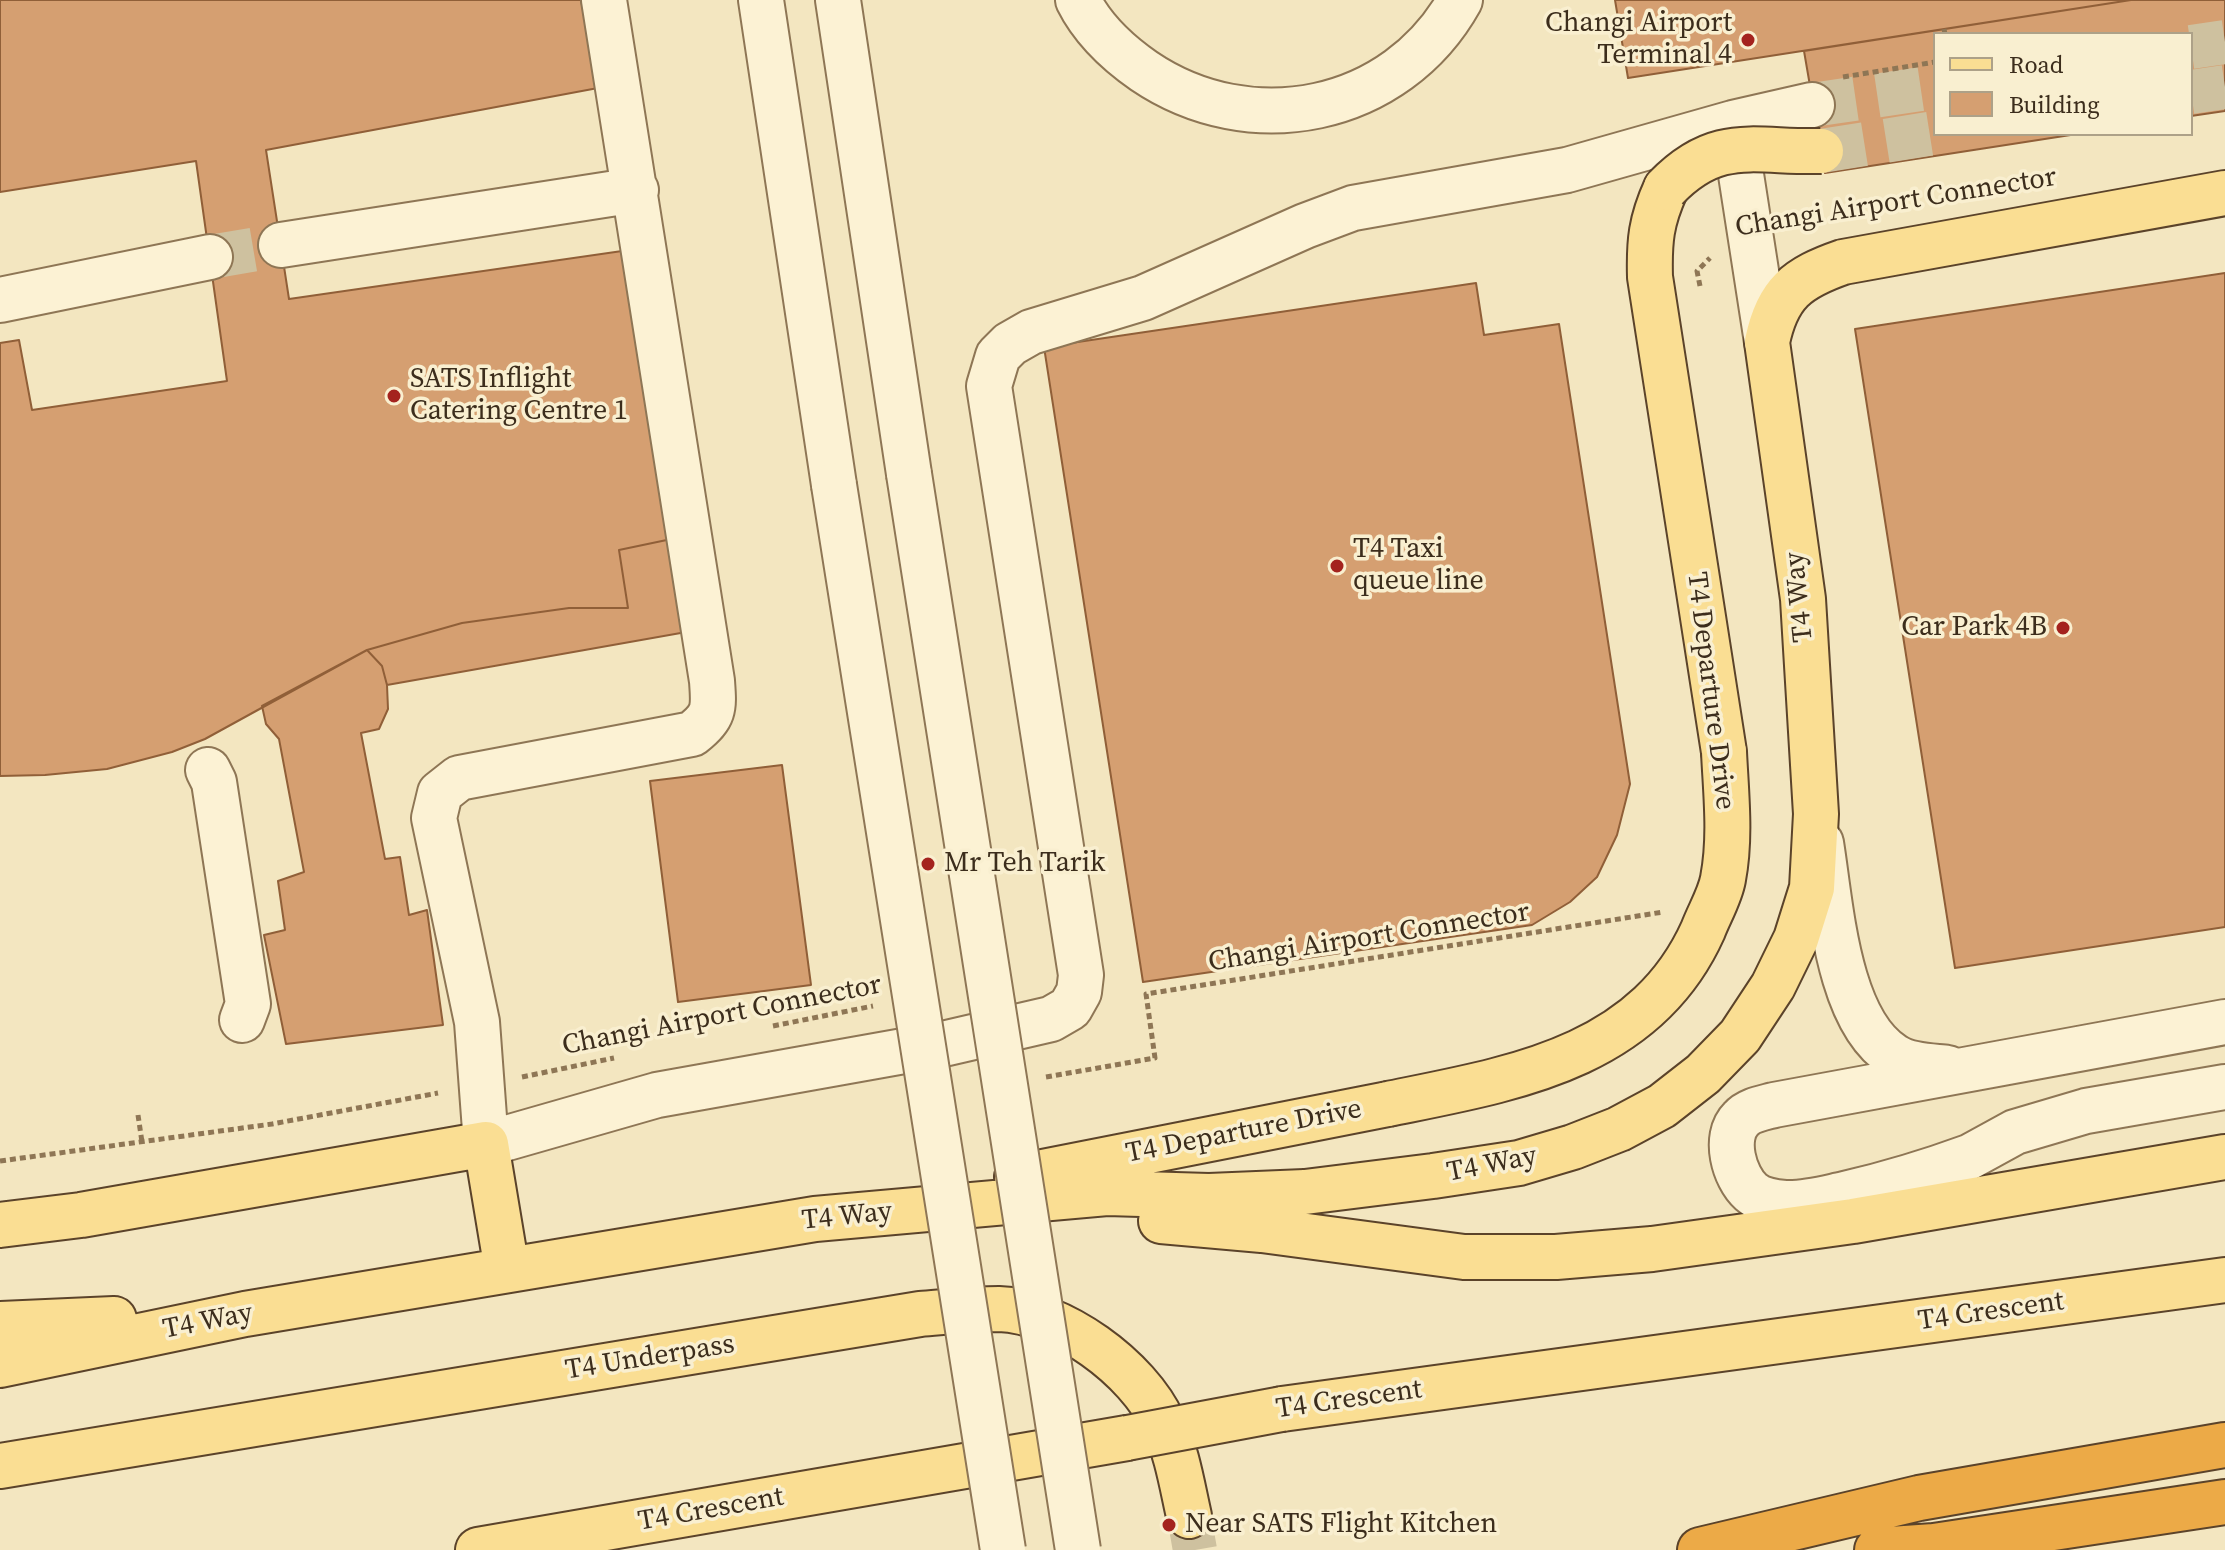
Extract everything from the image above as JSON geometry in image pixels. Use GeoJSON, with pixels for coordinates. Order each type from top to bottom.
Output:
{"type":"FeatureCollection","features":[{"type":"Feature","properties":{"kind":"highway"},"geometry":{"type":"LineString","coordinates":[[1700,1550],[1919,1498],[2225,1445]]}},
{"type":"Feature","properties":{"kind":"highway"},"geometry":{"type":"LineString","coordinates":[[1877,1550],[1934,1546],[2225,1502]]}},
{"type":"Feature","properties":{"kind":"main road","name":"T4 Departure Drive"},"geometry":{"type":"LineString","coordinates":[[815,1219],[1490,1084],[1550,1065],[1599,1044],[1636,1017],[1673,980],[1694,949],[1723,883],[1727,843],[1724,752],[1650,277],[1649,240],[1654,214],[1666,188],[1684,169],[1718,153],[1741,148],[1821,151]]}},
{"type":"Feature","properties":{"kind":"main road","name":"T4 Way"},"geometry":{"type":"LineString","coordinates":[[0,1365],[245,1314],[815,1219],[1107,1193],[1209,1196],[1319,1190],[1519,1163],[1619,1129],[1662,1106],[1703,1074],[1740,1036],[1773,986],[1796,939],[1812,888],[1816,814],[1803,599],[1767,342],[1773,315],[1790,290],[1813,273],[1843,262],[2225,193]]}},
{"type":"Feature","properties":{"kind":"main road"},"geometry":{"type":"LineString","coordinates":[[0,1225],[81,1215],[486,1144],[507,1270]]}},
{"type":"Feature","properties":{"kind":"main road"},"geometry":{"type":"LineString","coordinates":[[982,1206],[1262,1230],[1464,1257],[1556,1257],[1652,1249],[1853,1221],[2225,1157]]}},
{"type":"Feature","properties":{"kind":"main road"},"geometry":{"type":"LineString","coordinates":[[0,1247],[81,1215]]}},
{"type":"Feature","properties":{"kind":"main road","name":"T4 Crescent"},"geometry":{"type":"LineString","coordinates":[[478,1550],[1282,1409],[2225,1280]]}},
{"type":"Feature","properties":{"kind":"main road","name":"T4 Underpass"},"geometry":{"type":"LineString","coordinates":[[0,1466],[920,1314],[1001,1309],[1042,1317],[1078,1336],[1107,1355],[1139,1386],[1163,1421],[1177,1459],[1189,1516]]}},
{"type":"Feature","properties":{"kind":"main road"},"geometry":{"type":"LineString","coordinates":[[0,1324],[245,1314]]}},
{"type":"Feature","properties":{"kind":"lane"},"geometry":{"type":"LineString","coordinates":[[604,0],[636,190],[713,703],[708,721],[692,734],[459,778],[440,793],[434,818],[477,1022],[486,1144],[657,1095],[943,1044],[1051,1019],[1070,1008],[1079,992],[1081,975],[989,386],[998,356],[1010,344],[1031,332],[1143,298],[1353,208],[1567,170],[1733,123],[1812,105]]}},
{"type":"Feature","properties":{"kind":"lane"},"geometry":{"type":"LineString","coordinates":[[761,0],[834,485],[1003,1550]]}},
{"type":"Feature","properties":{"kind":"lane"},"geometry":{"type":"LineString","coordinates":[[838,0],[1078,1550]]}},
{"type":"Feature","properties":{"kind":"lane"},"geometry":{"type":"LineString","coordinates":[[1078,0],[1102,35],[1128,61],[1159,81],[1192,98],[1263,112],[1336,102],[1370,88],[1401,68],[1429,43],[1460,0]]}},
{"type":"Feature","properties":{"kind":"lane"},"geometry":{"type":"LineString","coordinates":[[1733,123],[1767,342]]}},
{"type":"Feature","properties":{"kind":"lane"},"geometry":{"type":"LineString","coordinates":[[281,245],[636,190]]}},
{"type":"Feature","properties":{"kind":"lane"},"geometry":{"type":"LineString","coordinates":[[0,300],[210,257]]}},
{"type":"Feature","properties":{"kind":"lane"},"geometry":{"type":"LineString","coordinates":[[208,770],[214,782],[248,1004],[242,1020]]}},
{"type":"Feature","properties":{"kind":"lane"},"geometry":{"type":"LineString","coordinates":[[1816,814],[1843,974],[1854,1008],[1873,1036],[1894,1057],[1921,1065],[1970,1070]]}},
{"type":"Feature","properties":{"kind":"lane"},"geometry":{"type":"LineString","coordinates":[[1969,1157],[1905,1180],[1820,1200],[1787,1203],[1761,1199],[1749,1191],[1736,1171],[1732,1136],[1740,1119],[1765,1107],[2225,1022]]}},
{"type":"Feature","properties":{"kind":"lane"},"geometry":{"type":"LineString","coordinates":[[1853,1221],[2015,1132],[2086,1111],[2225,1087]]}},
{"type":"Feature","properties":{"kind":"path","name":"Changi Airport Connector"},"geometry":{"type":"LineString","coordinates":[[1700,286],[1697,271],[1717,251],[1752,245]]}},
{"type":"Feature","properties":{"kind":"path","name":"Changi Airport Connector"},"geometry":{"type":"LineString","coordinates":[[1038,1079],[1155,1058],[1146,994],[1675,910]]}},
{"type":"Feature","properties":{"kind":"path","name":"Changi Airport Connector"},"geometry":{"type":"LineString","coordinates":[[763,1028],[887,1003]]}},
{"type":"Feature","properties":{"kind":"path","name":"Changi Airport Connector"},"geometry":{"type":"LineString","coordinates":[[0,1161],[272,1124],[622,1057]]}},
{"type":"Feature","properties":{"kind":"path"},"geometry":{"type":"LineString","coordinates":[[138,1115],[142,1142]]}},
{"type":"Feature","properties":{"kind":"building","name":"SATS Inflight Catering Centre 1"},"geometry":{"type":"Polygon","coordinates":[[[0,0],[581,0],[598,88],[266,150],[289,299],[636,249],[681,537],[619,550],[628,608],[569,608],[462,623],[367,650],[205,739],[172,752],[107,769],[0,776],[0,343],[19,340],[32,410],[227,381],[196,161],[0,192],[0,0]]]}},
{"type":"Feature","properties":{"kind":"building","name":"Changi Airport Terminal 4"},"geometry":{"type":"Polygon","coordinates":[[[1615,0],[2131,0],[1628,78],[1615,0]]]}},
{"type":"Feature","properties":{"kind":"building"},"geometry":{"type":"Polygon","coordinates":[[[2131,0],[2225,0],[2225,111],[2193,116],[2193,32],[1933,32],[1933,136],[2064,136],[1825,173],[1804,51],[2131,0]]]}},
{"type":"Feature","properties":{"kind":"building","name":"Car Park 4B"},"geometry":{"type":"Polygon","coordinates":[[[2225,273],[2225,927],[1955,968],[1855,329],[2225,273]]]}},
{"type":"Feature","properties":{"kind":"building","name":"T4 Taxi queue line"},"geometry":{"type":"Polygon","coordinates":[[[1476,283],[1484,335],[1559,324],[1630,784],[1617,835],[1597,877],[1570,902],[1532,925],[1143,982],[1044,347],[1476,283]]]}},
{"type":"Feature","properties":{"kind":"building"},"geometry":{"type":"Polygon","coordinates":[[[681,537],[692,631],[387,685],[382,666],[367,650],[462,623],[569,608],[628,608],[619,550],[681,537]]]}},
{"type":"Feature","properties":{"kind":"building"},"geometry":{"type":"Polygon","coordinates":[[[367,650],[382,666],[387,685],[388,709],[379,729],[361,733],[385,859],[400,857],[409,915],[427,910],[443,1025],[286,1044],[264,935],[285,930],[278,881],[304,872],[279,739],[266,724],[262,706],[367,650]]]}},
{"type":"Feature","properties":{"kind":"building"},"geometry":{"type":"Polygon","coordinates":[[[782,765],[811,985],[678,1002],[650,781],[782,765]]]}},
{"type":"Feature","properties":{"kind":"tunnel"},"geometry":{"type":"LineString","coordinates":[[2193,47],[2225,42]]}},
{"type":"Feature","properties":{"kind":"tunnel"},"geometry":{"type":"LineString","coordinates":[[1812,105],[1933,87]]}},
{"type":"Feature","properties":{"kind":"tunnel"},"geometry":{"type":"LineString","coordinates":[[2193,92],[2225,87]]}},
{"type":"Feature","properties":{"kind":"tunnel"},"geometry":{"type":"LineString","coordinates":[[1821,151],[1933,133]]}},
{"type":"Feature","properties":{"kind":"tunnel"},"geometry":{"type":"LineString","coordinates":[[210,257],[281,245]]}},
{"type":"Feature","properties":{"kind":"tunnel"},"geometry":{"type":"LineString","coordinates":[[1189,1516],[1195,1550]]}},
{"type":"Feature","properties":{"kind":"place","name":"Changi Airport Terminal 4"},"geometry":{"type":"Point","coordinates":[1748,40]}},
{"type":"Feature","properties":{"kind":"place","name":"SATS Inflight Catering Centre 1"},"geometry":{"type":"Point","coordinates":[394,396]}},
{"type":"Feature","properties":{"kind":"place","name":"T4 Taxi queue line"},"geometry":{"type":"Point","coordinates":[1337,566]}},
{"type":"Feature","properties":{"kind":"place","name":"Car Park 4B"},"geometry":{"type":"Point","coordinates":[2063,628]}},
{"type":"Feature","properties":{"kind":"place","name":"Mr Teh Tarik"},"geometry":{"type":"Point","coordinates":[928,864]}},
{"type":"Feature","properties":{"kind":"place","name":"Near SATS Flight Kitchen"},"geometry":{"type":"Point","coordinates":[1169,1525]}}]}
